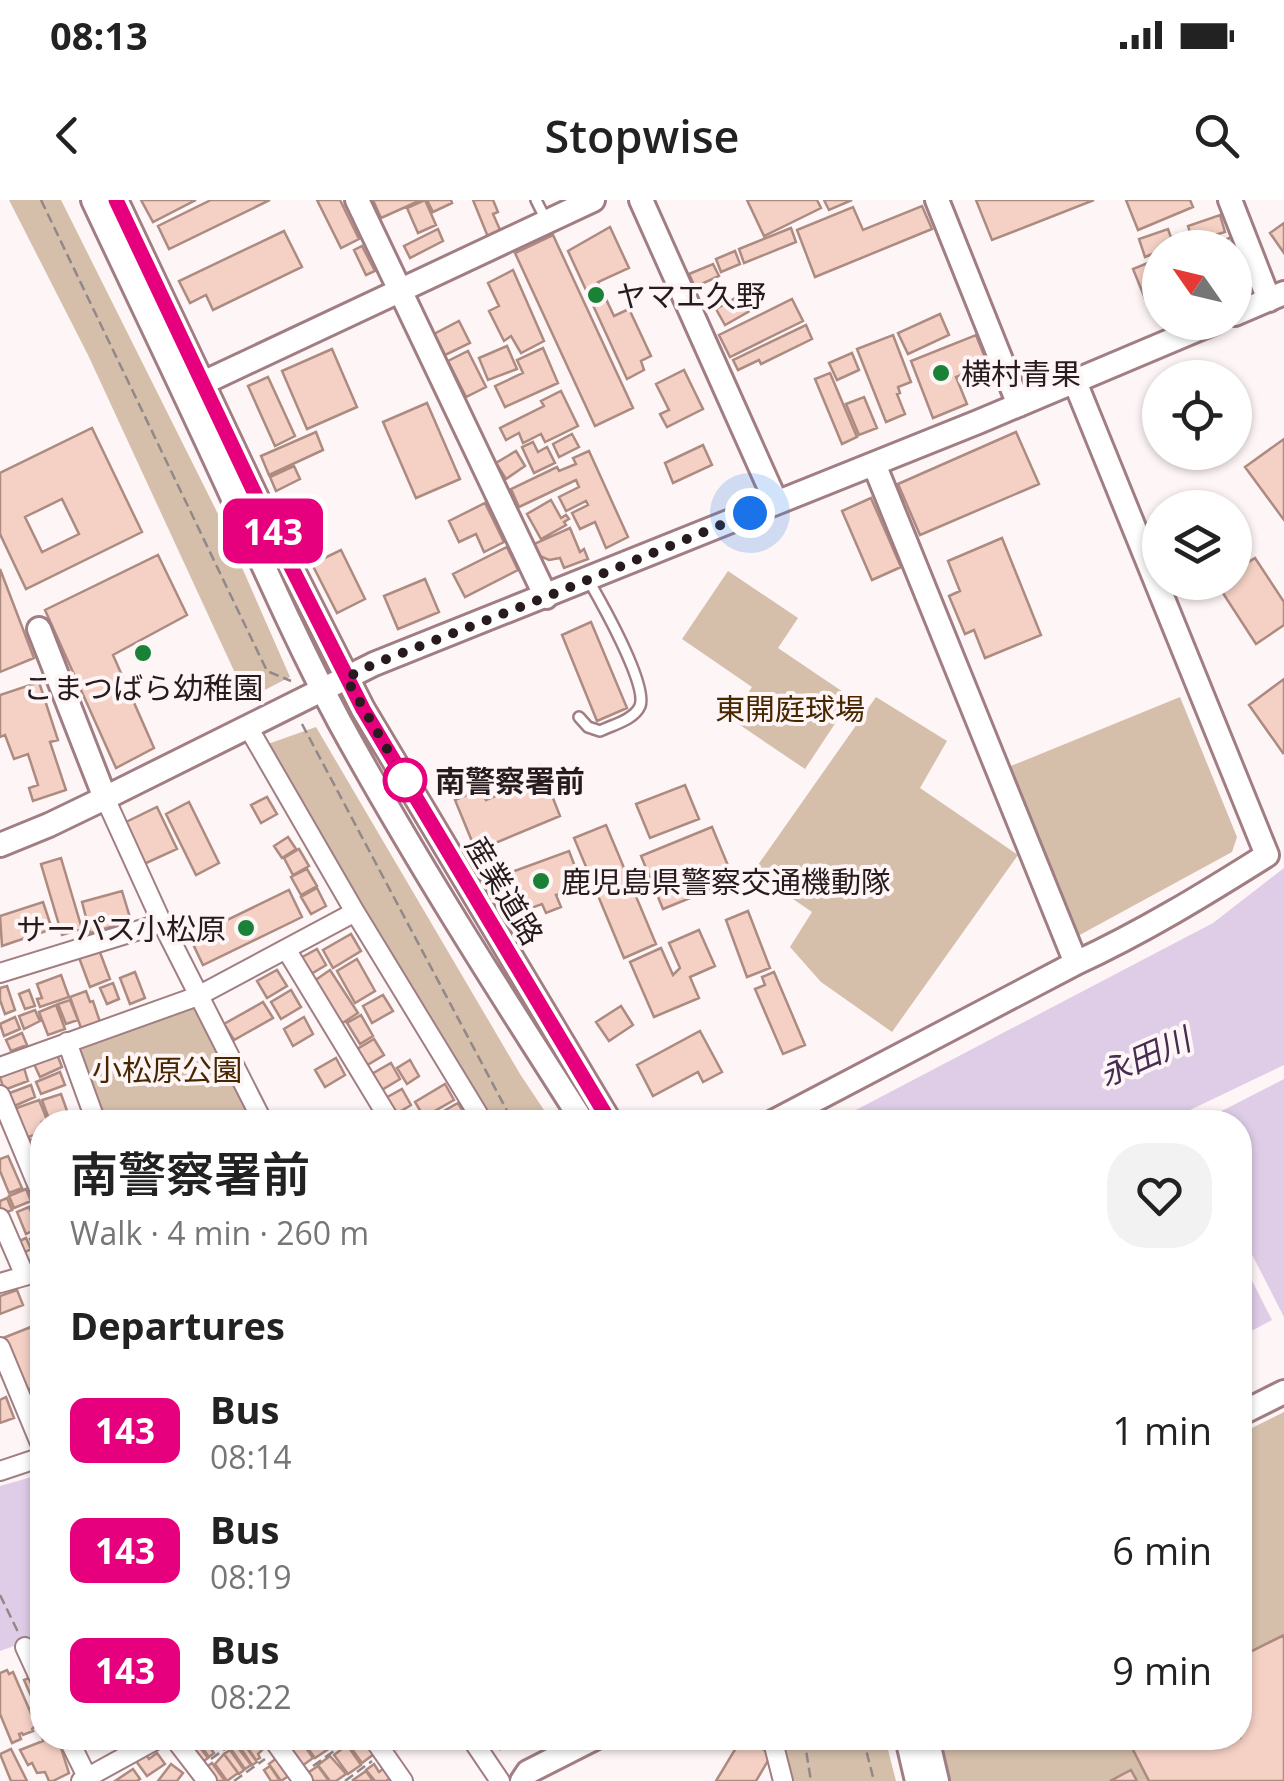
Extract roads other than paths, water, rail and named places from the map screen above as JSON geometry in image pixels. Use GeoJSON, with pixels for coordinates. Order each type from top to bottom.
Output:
{"type":"FeatureCollection","features":[{"type":"Feature","properties":{"kind":"street","name":"産業道路"},"geometry":{"type":"LineString","coordinates":[[92,200],[323,690],[428,875],[575,1110]]}},
{"type":"Feature","properties":{"kind":"street","name":"産業道路"},"geometry":{"type":"LineString","coordinates":[[116,200],[346,678],[603,1110]]}},
{"type":"Feature","properties":{"kind":"street"},"geometry":{"type":"LineString","coordinates":[[357,200],[546,597]]}},
{"type":"Feature","properties":{"kind":"street"},"geometry":{"type":"LineString","coordinates":[[202,384],[593,200]]}},
{"type":"Feature","properties":{"kind":"street"},"geometry":{"type":"LineString","coordinates":[[641,200],[776,502]]}},
{"type":"Feature","properties":{"kind":"street"},"geometry":{"type":"LineString","coordinates":[[937,200],[1019,405]]}},
{"type":"Feature","properties":{"kind":"street"},"geometry":{"type":"LineString","coordinates":[[1230,200],[1276,296],[1252,307]]}},
{"type":"Feature","properties":{"kind":"street"},"geometry":{"type":"LineString","coordinates":[[0,845],[105,798],[374,664],[1173,340]]}},
{"type":"Feature","properties":{"kind":"street"},"geometry":{"type":"LineString","coordinates":[[796,1110],[1172,914],[1268,855],[1076,382]]}},
{"type":"Feature","properties":{"kind":"street"},"geometry":{"type":"LineString","coordinates":[[874,464],[1076,963]]}},
{"type":"Feature","properties":{"kind":"street"},"geometry":{"type":"LineString","coordinates":[[39,629],[105,798],[162,923],[257,1110]]}},
{"type":"Feature","properties":{"kind":"street"},"geometry":{"type":"LineString","coordinates":[[248,726],[470,1110]]}},
{"type":"Feature","properties":{"kind":"street"},"geometry":{"type":"LineString","coordinates":[[0,1067],[198,996],[355,912]]}},
{"type":"Feature","properties":{"kind":"street"},"geometry":{"type":"LineString","coordinates":[[0,972],[162,923]]}},
{"type":"Feature","properties":{"kind":"street"},"geometry":{"type":"LineString","coordinates":[[286,949],[384,1110]]}},
{"type":"Feature","properties":{"kind":"street"},"geometry":{"type":"LineString","coordinates":[[67,1042],[92,1110]]}},
{"type":"Feature","properties":{"kind":"street"},"geometry":{"type":"LineString","coordinates":[[0,1095],[30,1167]]}},
{"type":"Feature","properties":{"kind":"street"},"geometry":{"type":"LineString","coordinates":[[0,1218],[30,1267]]}},
{"type":"Feature","properties":{"kind":"street"},"geometry":{"type":"LineString","coordinates":[[0,1283],[30,1275]]}},
{"type":"Feature","properties":{"kind":"street"},"geometry":{"type":"LineString","coordinates":[[0,1347],[30,1419]]}},
{"type":"Feature","properties":{"kind":"street"},"geometry":{"type":"LineString","coordinates":[[1252,1408],[1284,1392]]}},
{"type":"Feature","properties":{"kind":"street"},"geometry":{"type":"LineString","coordinates":[[0,1471],[30,1461]]}},
{"type":"Feature","properties":{"kind":"street"},"geometry":{"type":"LineString","coordinates":[[25,1647],[30,1658]]}},
{"type":"Feature","properties":{"kind":"street"},"geometry":{"type":"LineString","coordinates":[[73,1750],[86,1780],[137,1750]]}},
{"type":"Feature","properties":{"kind":"street"},"geometry":{"type":"LineString","coordinates":[[183,1750],[202,1775]]}},
{"type":"Feature","properties":{"kind":"street"},"geometry":{"type":"LineString","coordinates":[[281,1750],[301,1779]]}},
{"type":"Feature","properties":{"kind":"street"},"geometry":{"type":"LineString","coordinates":[[381,1750],[403,1781]]}},
{"type":"Feature","properties":{"kind":"street"},"geometry":{"type":"LineString","coordinates":[[479,1750],[500,1781]]}},
{"type":"Feature","properties":{"kind":"street"},"geometry":{"type":"LineString","coordinates":[[522,1781],[528,1772],[571,1750]]}},
{"type":"Feature","properties":{"kind":"street"},"geometry":{"type":"LineString","coordinates":[[775,1750],[783,1781]]}},
{"type":"Feature","properties":{"kind":"street"},"geometry":{"type":"LineString","coordinates":[[910,1750],[917,1781]]}},
{"type":"Feature","properties":{"kind":"street"},"geometry":{"type":"LineString","coordinates":[[931,1750],[937,1781]]}},
{"type":"Feature","properties":{"kind":"lane"},"geometry":{"type":"LineString","coordinates":[[536,200],[547,223]]}},
{"type":"Feature","properties":{"kind":"lane"},"geometry":{"type":"LineString","coordinates":[[579,717],[588,727],[600,731],[631,716],[640,705],[641,688],[588,578]]}},
{"type":"Feature","properties":{"kind":"water","name":"永田川"},"geometry":{"type":"Polygon","coordinates":[[[1284,868],[1284,1065],[1190,1110],[856,1110],[1213,923],[1284,868]]]}},
{"type":"Feature","properties":{"kind":"water"},"geometry":{"type":"Polygon","coordinates":[[[1284,1079],[1284,1317],[1252,1254],[1252,1110],[1223,1110],[1284,1079]]]}},
{"type":"Feature","properties":{"kind":"water"},"geometry":{"type":"Polygon","coordinates":[[[1252,1281],[1272,1320],[1252,1331],[1252,1281]]]}},
{"type":"Feature","properties":{"kind":"water"},"geometry":{"type":"Polygon","coordinates":[[[30,1477],[30,1640],[0,1651],[0,1486],[30,1477]]]}},
{"type":"Feature","properties":{"kind":"place","name":"ヤマエ久野"},"geometry":{"type":"Point","coordinates":[596,295]}},
{"type":"Feature","properties":{"kind":"place","name":"横村青果"},"geometry":{"type":"Point","coordinates":[941,373]}},
{"type":"Feature","properties":{"kind":"place","name":"こまつばら幼稚園"},"geometry":{"type":"Point","coordinates":[143,653]}},
{"type":"Feature","properties":{"kind":"place","name":"南警察署前"},"geometry":{"type":"Point","coordinates":[405,780]}},
{"type":"Feature","properties":{"kind":"place","name":"鹿児島県警察交通機動隊"},"geometry":{"type":"Point","coordinates":[541,881]}},
{"type":"Feature","properties":{"kind":"place","name":"サーパス小松原"},"geometry":{"type":"Point","coordinates":[246,928]}},
{"type":"Feature","properties":{"kind":"park label","name":"東開庭球場"},"geometry":{"type":"Point","coordinates":[790,708]}},
{"type":"Feature","properties":{"kind":"park label","name":"小松原公園"},"geometry":{"type":"Point","coordinates":[167,1069]}}]}
